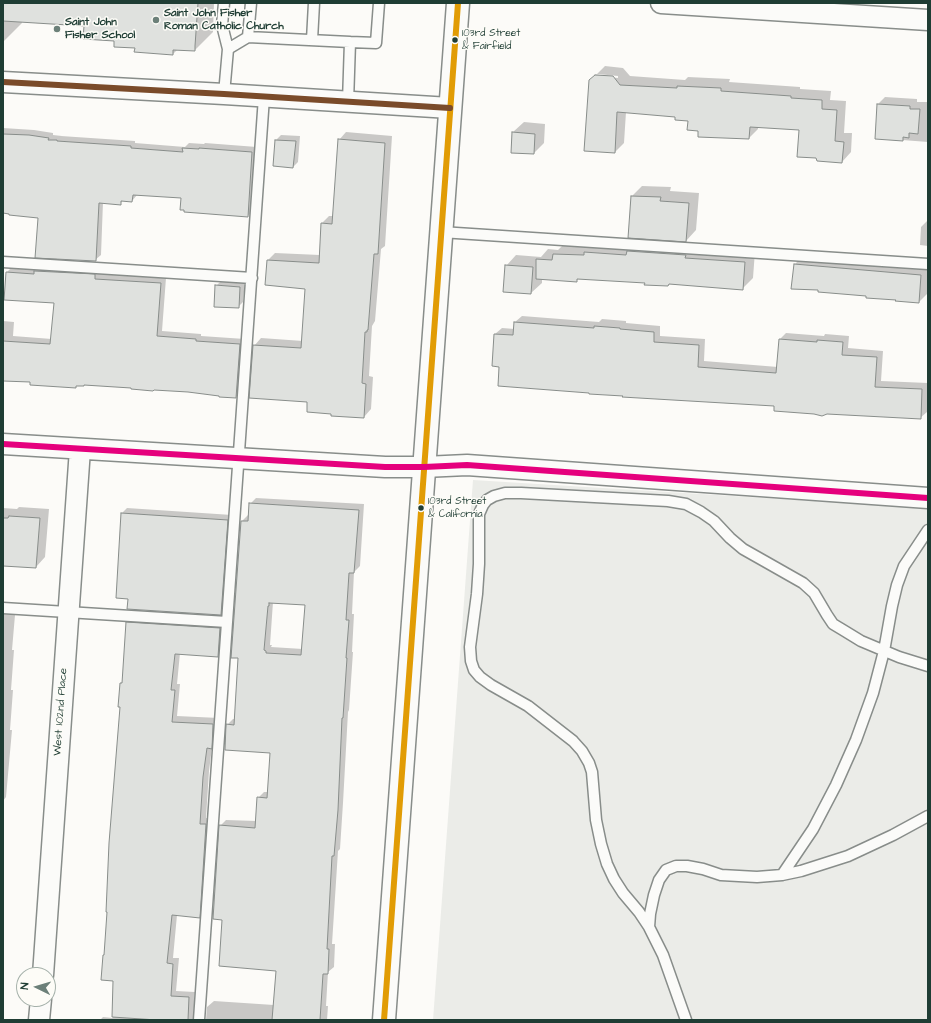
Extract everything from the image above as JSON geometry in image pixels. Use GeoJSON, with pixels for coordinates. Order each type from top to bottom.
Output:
{"type":"FeatureCollection","features":[{"type":"Feature","properties":{"kind":"main road"},"geometry":{"type":"LineString","coordinates":[[384,1020],[458,3]]}},
{"type":"Feature","properties":{"kind":"street"},"geometry":{"type":"LineString","coordinates":[[661,3],[928,20]]}},
{"type":"Feature","properties":{"kind":"street"},"geometry":{"type":"LineString","coordinates":[[3,82],[450,108]]}},
{"type":"Feature","properties":{"kind":"street"},"geometry":{"type":"LineString","coordinates":[[3,444],[386,467],[467,465],[928,498]]}},
{"type":"Feature","properties":{"kind":"street","name":"West 102nd Place"},"geometry":{"type":"LineString","coordinates":[[44,967],[80,449]]}},
{"type":"Feature","properties":{"kind":"street"},"geometry":{"type":"LineString","coordinates":[[40,1020],[41,1007]]}},
{"type":"Feature","properties":{"kind":"lane"},"geometry":{"type":"LineString","coordinates":[[224,3],[222,25],[228,50],[224,94]]}},
{"type":"Feature","properties":{"kind":"lane"},"geometry":{"type":"LineString","coordinates":[[248,38],[251,3]]}},
{"type":"Feature","properties":{"kind":"lane"},"geometry":{"type":"LineString","coordinates":[[312,40],[314,3]]}},
{"type":"Feature","properties":{"kind":"lane"},"geometry":{"type":"LineString","coordinates":[[228,50],[248,38],[376,43],[379,3]]}},
{"type":"Feature","properties":{"kind":"lane"},"geometry":{"type":"LineString","coordinates":[[348,102],[350,42]]}},
{"type":"Feature","properties":{"kind":"lane"},"geometry":{"type":"LineString","coordinates":[[199,1020],[264,97]]}},
{"type":"Feature","properties":{"kind":"lane"},"geometry":{"type":"LineString","coordinates":[[441,232],[928,264]]}},
{"type":"Feature","properties":{"kind":"lane"},"geometry":{"type":"LineString","coordinates":[[3,262],[252,278]]}},
{"type":"Feature","properties":{"kind":"lane"},"geometry":{"type":"LineString","coordinates":[[686,1020],[663,956],[649,927],[623,893],[607,864],[596,820],[592,772],[582,751],[573,741],[528,706],[491,685],[480,677],[474,670],[471,661],[470,647],[477,594],[479,564],[479,514],[482,505],[494,496],[505,493],[668,501],[686,504],[714,521],[743,550],[803,583],[814,592],[826,615],[833,624],[861,641],[899,657],[928,666]]}},
{"type":"Feature","properties":{"kind":"lane"},"geometry":{"type":"LineString","coordinates":[[782,876],[813,829],[836,785],[856,740],[873,693],[884,650],[897,585],[904,566],[928,530]]}},
{"type":"Feature","properties":{"kind":"lane"},"geometry":{"type":"LineString","coordinates":[[3,608],[227,622]]}},
{"type":"Feature","properties":{"kind":"lane"},"geometry":{"type":"LineString","coordinates":[[649,927],[654,895],[659,880],[666,870],[676,866],[703,869],[721,875],[758,877],[782,876],[848,856],[893,835],[928,816]]}},
{"type":"Feature","properties":{"kind":"shaded area"},"geometry":{"type":"Polygon","coordinates":[[[473,480],[928,508],[928,1020],[433,1020],[473,480]]]}},
{"type":"Feature","properties":{"kind":"building"},"geometry":{"type":"Polygon","coordinates":[[[3,3],[198,3],[195,51],[173,50],[173,55],[134,52],[135,48],[114,47],[114,41],[83,39],[84,26],[3,21],[3,3]]]}},
{"type":"Feature","properties":{"kind":"building"},"geometry":{"type":"Polygon","coordinates":[[[595,75],[613,76],[620,85],[677,88],[677,86],[721,88],[721,91],[791,96],[791,98],[822,100],[822,109],[837,110],[835,141],[844,142],[842,163],[817,161],[816,158],[797,157],[799,130],[750,127],[749,139],[698,137],[698,131],[687,130],[688,121],[675,120],[675,117],[617,112],[615,153],[584,151],[589,80],[595,75]]]}},
{"type":"Feature","properties":{"kind":"building"},"geometry":{"type":"Polygon","coordinates":[[[877,104],[910,106],[910,109],[920,109],[918,134],[909,133],[909,138],[903,137],[903,141],[875,139],[877,104]]]}},
{"type":"Feature","properties":{"kind":"building"},"geometry":{"type":"Polygon","coordinates":[[[512,132],[535,134],[534,154],[511,153],[512,132]]]}},
{"type":"Feature","properties":{"kind":"building"},"geometry":{"type":"Polygon","coordinates":[[[3,134],[29,135],[49,138],[48,140],[57,141],[131,146],[131,148],[183,152],[182,148],[252,152],[248,217],[184,212],[184,210],[180,210],[181,198],[133,195],[132,202],[121,201],[121,205],[99,203],[96,261],[35,258],[38,218],[3,213],[3,134]]]}},
{"type":"Feature","properties":{"kind":"building"},"geometry":{"type":"Polygon","coordinates":[[[338,139],[385,143],[378,254],[374,254],[368,330],[365,332],[362,383],[366,384],[364,418],[331,416],[331,414],[307,412],[307,402],[249,398],[253,345],[301,348],[305,289],[265,285],[267,260],[319,263],[321,223],[332,224],[338,139]]]}},
{"type":"Feature","properties":{"kind":"building"},"geometry":{"type":"Polygon","coordinates":[[[275,140],[296,141],[293,168],[273,166],[275,140]]]}},
{"type":"Feature","properties":{"kind":"building"},"geometry":{"type":"Polygon","coordinates":[[[631,196],[661,197],[660,201],[689,203],[686,242],[628,238],[631,196]]]}},
{"type":"Feature","properties":{"kind":"building"},"geometry":{"type":"Polygon","coordinates":[[[627,251],[686,255],[685,258],[745,262],[743,290],[669,284],[668,286],[644,285],[645,283],[577,279],[577,282],[536,279],[536,259],[552,260],[553,254],[584,255],[584,252],[626,255],[627,251]]]}},
{"type":"Feature","properties":{"kind":"building"},"geometry":{"type":"Polygon","coordinates":[[[794,264],[921,275],[919,303],[866,298],[866,296],[818,292],[818,290],[791,289],[794,264]]]}},
{"type":"Feature","properties":{"kind":"building"},"geometry":{"type":"Polygon","coordinates":[[[505,265],[533,267],[531,294],[503,292],[505,265]]]}},
{"type":"Feature","properties":{"kind":"building"},"geometry":{"type":"Polygon","coordinates":[[[34,271],[95,274],[95,279],[161,283],[157,336],[196,339],[196,341],[240,344],[236,398],[188,392],[153,391],[84,385],[76,386],[76,388],[30,385],[30,382],[3,381],[3,341],[50,344],[54,303],[4,300],[6,272],[34,274],[34,271]]]}},
{"type":"Feature","properties":{"kind":"building"},"geometry":{"type":"Polygon","coordinates":[[[215,285],[240,287],[239,308],[214,307],[215,285]]]}},
{"type":"Feature","properties":{"kind":"building"},"geometry":{"type":"Polygon","coordinates":[[[514,322],[594,328],[594,326],[654,332],[654,342],[699,345],[698,367],[776,373],[779,339],[817,342],[817,340],[843,342],[842,355],[877,357],[875,387],[922,389],[921,419],[827,414],[822,416],[774,411],[774,406],[622,397],[623,396],[498,386],[499,367],[492,366],[494,334],[513,335],[514,322]]]}},
{"type":"Feature","properties":{"kind":"building"},"geometry":{"type":"Polygon","coordinates":[[[249,503],[359,510],[354,573],[349,573],[346,620],[349,620],[342,718],[338,810],[334,856],[332,856],[327,949],[329,949],[328,974],[323,974],[320,1020],[272,1020],[276,971],[219,966],[222,920],[213,919],[219,825],[255,828],[257,797],[267,798],[270,753],[225,750],[226,724],[234,725],[238,658],[231,658],[241,521],[248,521],[249,503]],[[269,603],[264,650],[266,653],[301,655],[305,605],[269,603]]]}},
{"type":"Feature","properties":{"kind":"building"},"geometry":{"type":"Polygon","coordinates":[[[121,513],[228,520],[221,615],[127,609],[128,599],[116,598],[121,513]]]}},
{"type":"Feature","properties":{"kind":"building"},"geometry":{"type":"Polygon","coordinates":[[[9,516],[40,518],[36,568],[3,566],[3,518],[8,518],[9,516]]]}},
{"type":"Feature","properties":{"kind":"building"},"geometry":{"type":"Polygon","coordinates":[[[126,622],[220,628],[218,657],[175,654],[171,690],[175,690],[172,722],[213,724],[212,749],[207,748],[203,777],[200,824],[206,824],[200,918],[172,915],[167,963],[173,964],[171,996],[189,997],[188,1020],[157,1020],[112,1017],[113,981],[101,980],[107,912],[109,843],[120,707],[118,707],[120,683],[122,683],[126,622]]]}},
{"type":"Feature","properties":{"kind":"transit line"},"geometry":{"type":"LineString","coordinates":[[384,1020],[458,3]]}},
{"type":"Feature","properties":{"kind":"transit line"},"geometry":{"type":"LineString","coordinates":[[3,82],[450,108]]}},
{"type":"Feature","properties":{"kind":"transit line"},"geometry":{"type":"LineString","coordinates":[[3,444],[385,467],[467,465],[928,498]]}},
{"type":"Feature","properties":{"kind":"place","name":"Saint John Fisher Roman Catholic Church"},"geometry":{"type":"Point","coordinates":[156,20]}},
{"type":"Feature","properties":{"kind":"place","name":"Saint John Fisher School"},"geometry":{"type":"Point","coordinates":[57,29]}},
{"type":"Feature","properties":{"kind":"place","name":"103rd Street & Fairfield"},"geometry":{"type":"Point","coordinates":[455,40]}},
{"type":"Feature","properties":{"kind":"place","name":"103rd Street & California"},"geometry":{"type":"Point","coordinates":[421,508]}}]}
